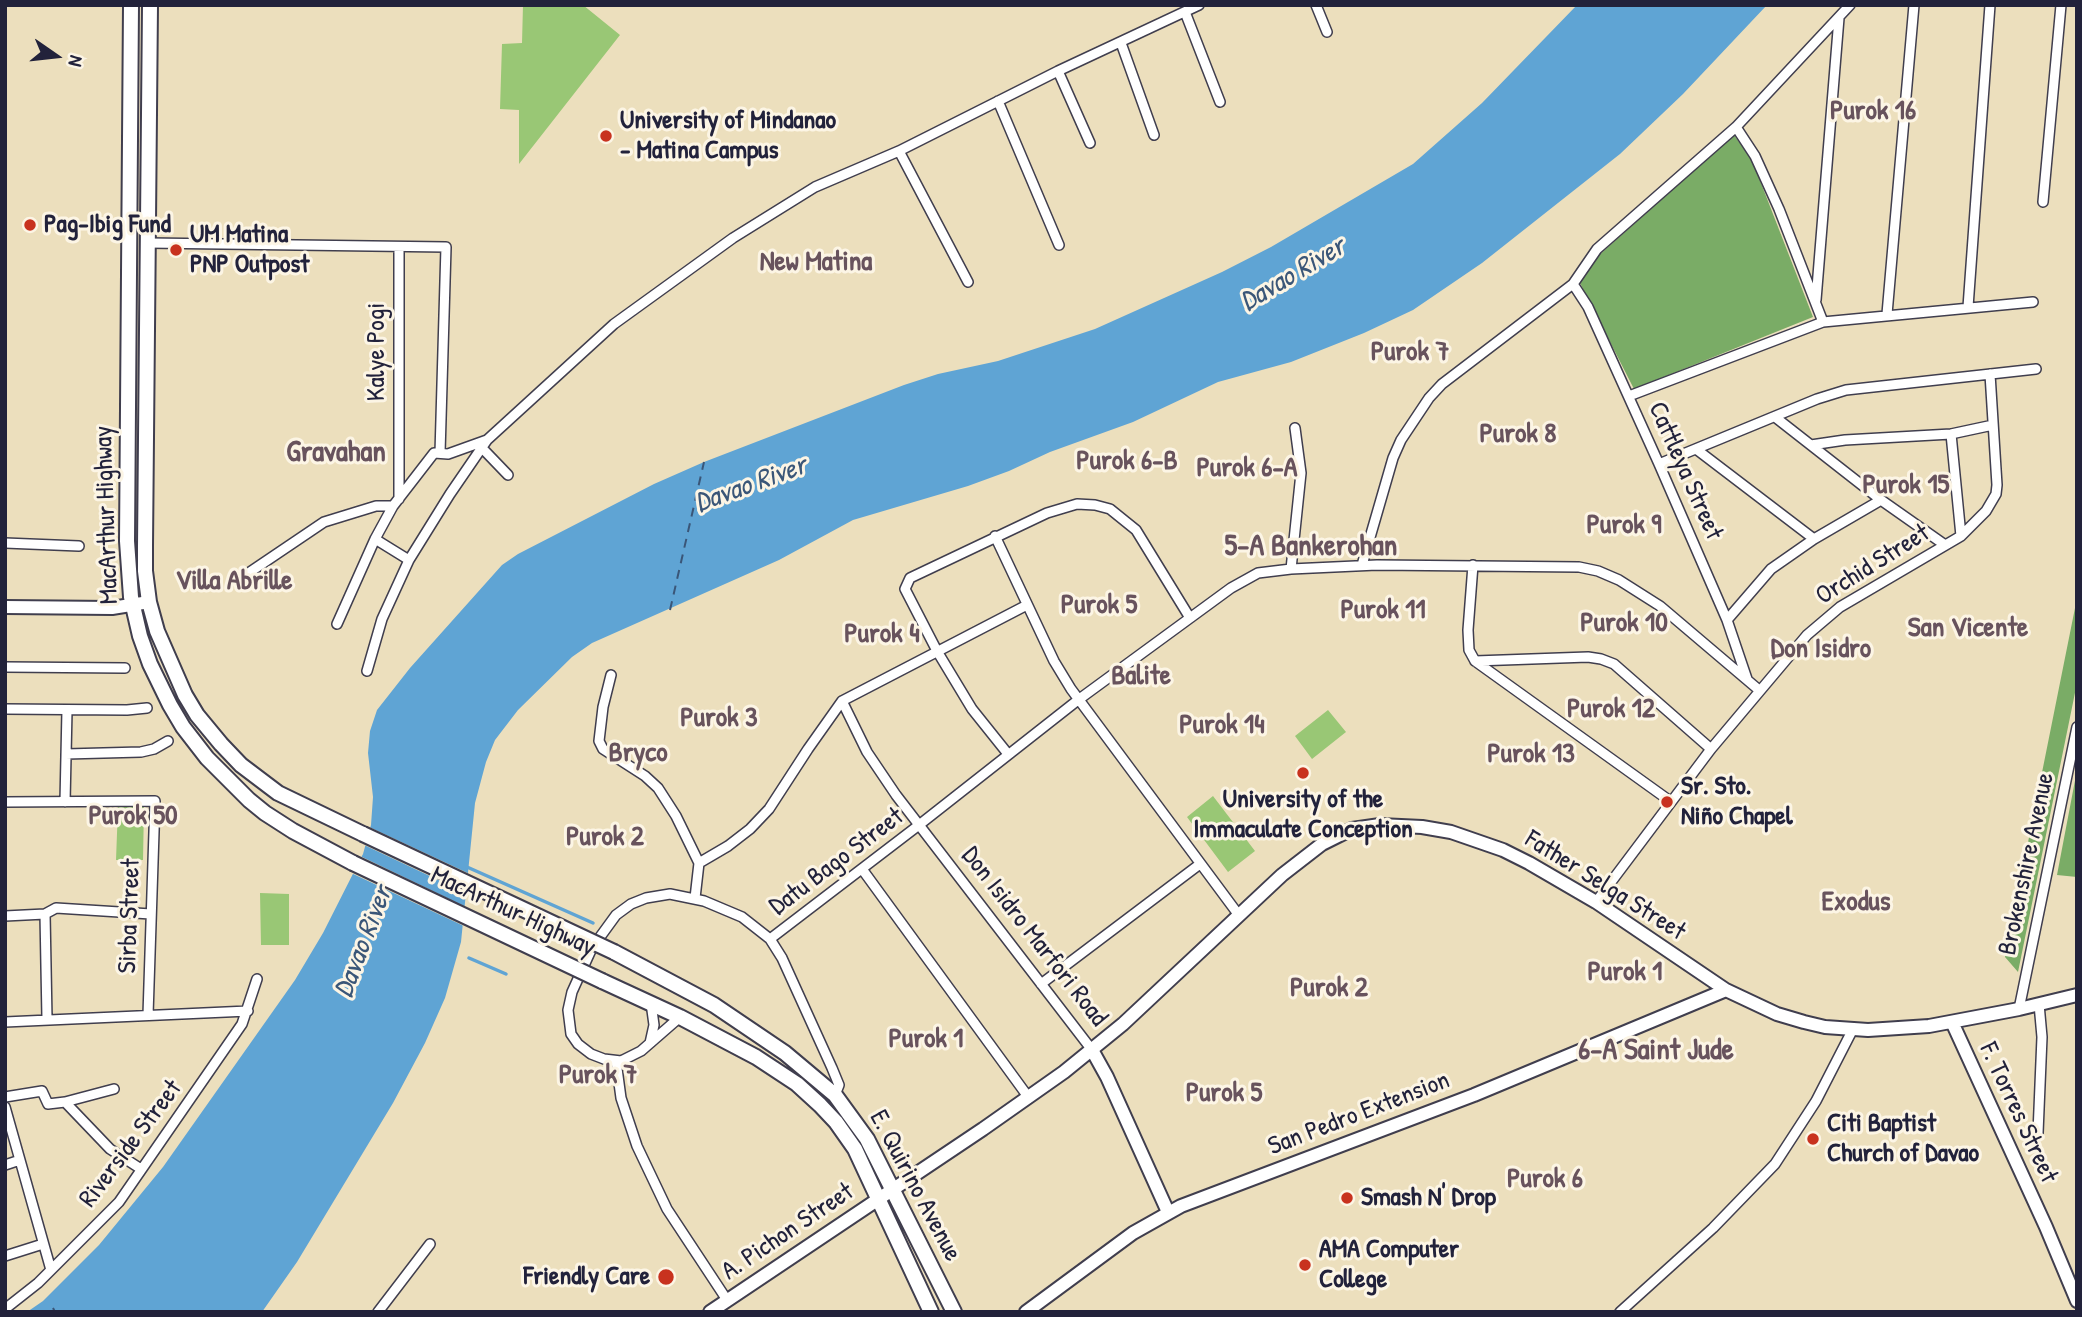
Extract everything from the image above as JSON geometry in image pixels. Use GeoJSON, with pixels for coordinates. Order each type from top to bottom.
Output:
{"type":"FeatureCollection","features":[{"type":"Feature","properties":{"kind":"main road","name":"MacArthur Highway"},"geometry":{"type":"LineString","coordinates":[[131,5],[127,541],[132,605],[145,651],[160,687],[183,727],[207,758],[265,813],[353,863],[602,981]]}},
{"type":"Feature","properties":{"kind":"main road","name":"MacArthur Highway"},"geometry":{"type":"LineString","coordinates":[[150,5],[145,571],[149,602],[157,631],[185,695],[197,715],[221,744],[241,765],[278,793],[614,952]]}},
{"type":"Feature","properties":{"kind":"main road"},"geometry":{"type":"LineString","coordinates":[[5,607],[103,608],[149,602]]}},
{"type":"Feature","properties":{"kind":"main road","name":"Father Selga Street"},"geometry":{"type":"LineString","coordinates":[[1029,1098],[1092,1050],[1137,1011],[1290,868],[1322,844],[1352,829],[1380,825],[1422,827],[1477,840],[1529,863],[1596,902],[1726,990],[1791,1018],[1825,1027],[1888,1030],[1952,1022],[2077,995]]}},
{"type":"Feature","properties":{"kind":"main road","name":"E. Quirino Avenue"},"geometry":{"type":"LineString","coordinates":[[614,952],[715,1005],[785,1053],[835,1096],[867,1139],[954,1312]]}},
{"type":"Feature","properties":{"kind":"main road","name":"E. Quirino Avenue"},"geometry":{"type":"LineString","coordinates":[[602,981],[680,1017],[773,1067],[820,1105],[848,1137],[931,1312]]}},
{"type":"Feature","properties":{"kind":"main road","name":"San Pedro Extension"},"geometry":{"type":"LineString","coordinates":[[1026,1312],[1133,1233],[1168,1212],[1474,1095],[1726,990]]}},
{"type":"Feature","properties":{"kind":"main road","name":"F. Torres Street"},"geometry":{"type":"LineString","coordinates":[[1952,1022],[2077,1301]]}},
{"type":"Feature","properties":{"kind":"main road","name":"Don Isidro Marfori Road"},"geometry":{"type":"LineString","coordinates":[[1092,1050],[1107,1077],[1168,1212]]}},
{"type":"Feature","properties":{"kind":"main road","name":"A. Pichon Street"},"geometry":{"type":"LineString","coordinates":[[710,1312],[1029,1098]]}},
{"type":"Feature","properties":{"kind":"street"},"geometry":{"type":"LineString","coordinates":[[367,671],[382,619],[409,560],[485,444],[614,324],[733,238],[815,187],[899,151],[1058,71],[1199,5]]}},
{"type":"Feature","properties":{"kind":"street"},"geometry":{"type":"LineString","coordinates":[[1316,5],[1327,32]]}},
{"type":"Feature","properties":{"kind":"street"},"geometry":{"type":"LineString","coordinates":[[1362,565],[1393,458],[1418,412],[1442,384],[1573,284],[1597,249],[1736,127],[1850,5]]}},
{"type":"Feature","properties":{"kind":"street"},"geometry":{"type":"LineString","coordinates":[[1887,314],[1914,5]]}},
{"type":"Feature","properties":{"kind":"street"},"geometry":{"type":"LineString","coordinates":[[1968,307],[1990,5]]}},
{"type":"Feature","properties":{"kind":"street"},"geometry":{"type":"LineString","coordinates":[[2043,202],[2060,5]]}},
{"type":"Feature","properties":{"kind":"street"},"geometry":{"type":"LineString","coordinates":[[1185,12],[1220,102]]}},
{"type":"Feature","properties":{"kind":"street"},"geometry":{"type":"LineString","coordinates":[[1816,300],[1839,18]]}},
{"type":"Feature","properties":{"kind":"street"},"geometry":{"type":"LineString","coordinates":[[1121,43],[1154,135]]}},
{"type":"Feature","properties":{"kind":"street"},"geometry":{"type":"LineString","coordinates":[[1058,71],[1090,143]]}},
{"type":"Feature","properties":{"kind":"street"},"geometry":{"type":"LineString","coordinates":[[998,101],[1059,245]]}},
{"type":"Feature","properties":{"kind":"street"},"geometry":{"type":"LineString","coordinates":[[1736,127],[1755,156],[1823,322]]}},
{"type":"Feature","properties":{"kind":"street"},"geometry":{"type":"LineString","coordinates":[[899,151],[968,282]]}},
{"type":"Feature","properties":{"kind":"street"},"geometry":{"type":"LineString","coordinates":[[148,243],[446,247],[440,453]]}},
{"type":"Feature","properties":{"kind":"street","name":"Kalye Pogi"},"geometry":{"type":"LineString","coordinates":[[396,503],[399,247]]}},
{"type":"Feature","properties":{"kind":"street","name":"Cattleya Street"},"geometry":{"type":"LineString","coordinates":[[1573,284],[1588,307],[1629,396],[1727,620],[1748,680]]}},
{"type":"Feature","properties":{"kind":"street"},"geometry":{"type":"LineString","coordinates":[[1629,396],[1823,322],[2034,302]]}},
{"type":"Feature","properties":{"kind":"street"},"geometry":{"type":"LineString","coordinates":[[1659,464],[1817,399],[1846,390],[2036,369]]}},
{"type":"Feature","properties":{"kind":"street","name":"Orchid Street"},"geometry":{"type":"LineString","coordinates":[[1596,902],[1711,749],[1807,635],[1829,615],[1961,536],[1986,511],[1996,494],[1990,374]]}},
{"type":"Feature","properties":{"kind":"street"},"geometry":{"type":"LineString","coordinates":[[1775,417],[1945,545]]}},
{"type":"Feature","properties":{"kind":"street"},"geometry":{"type":"LineString","coordinates":[[1811,445],[1845,440],[1951,434],[1993,425]]}},
{"type":"Feature","properties":{"kind":"street"},"geometry":{"type":"LineString","coordinates":[[1291,569],[1301,473],[1295,428]]}},
{"type":"Feature","properties":{"kind":"street"},"geometry":{"type":"LineString","coordinates":[[1951,434],[1961,536]]}},
{"type":"Feature","properties":{"kind":"street"},"geometry":{"type":"LineString","coordinates":[[337,624],[375,539],[396,503],[434,453],[448,454],[485,444]]}},
{"type":"Feature","properties":{"kind":"street"},"geometry":{"type":"LineString","coordinates":[[485,444],[508,475]]}},
{"type":"Feature","properties":{"kind":"street"},"geometry":{"type":"LineString","coordinates":[[1696,449],[1814,538]]}},
{"type":"Feature","properties":{"kind":"street"},"geometry":{"type":"LineString","coordinates":[[1727,620],[1771,569],[1814,538],[1881,499]]}},
{"type":"Feature","properties":{"kind":"street"},"geometry":{"type":"LineString","coordinates":[[247,574],[324,522],[376,506],[396,503]]}},
{"type":"Feature","properties":{"kind":"street"},"geometry":{"type":"LineString","coordinates":[[1008,754],[972,709],[937,651],[905,589],[910,578],[1061,507],[1095,505],[1110,509],[1125,519],[1147,544],[1190,618]]}},
{"type":"Feature","properties":{"kind":"street"},"geometry":{"type":"LineString","coordinates":[[995,537],[1059,671],[1238,914]]}},
{"type":"Feature","properties":{"kind":"street"},"geometry":{"type":"LineString","coordinates":[[375,539],[409,560]]}},
{"type":"Feature","properties":{"kind":"street"},"geometry":{"type":"LineString","coordinates":[[5,544],[79,546]]}},
{"type":"Feature","properties":{"kind":"street","name":"Datu Bago Street"},"geometry":{"type":"LineString","coordinates":[[616,1061],[591,1054],[578,1044],[571,1034],[568,1010],[583,965],[608,923],[631,904],[670,894],[695,898],[742,917],[771,939],[1078,700],[1245,579],[1271,570],[1362,565],[1473,565],[1579,567],[1598,571],[1619,580],[1660,606],[1759,690]]}},
{"type":"Feature","properties":{"kind":"street"},"geometry":{"type":"LineString","coordinates":[[1473,565],[1468,630],[1469,650],[1475,661],[1670,801]]}},
{"type":"Feature","properties":{"kind":"street"},"geometry":{"type":"LineString","coordinates":[[699,863],[728,846],[750,829],[769,809],[807,749],[842,701],[1027,605]]}},
{"type":"Feature","properties":{"kind":"street"},"geometry":{"type":"LineString","coordinates":[[1475,661],[1588,657],[1601,659],[1614,664],[1711,749]]}},
{"type":"Feature","properties":{"kind":"street"},"geometry":{"type":"LineString","coordinates":[[5,667],[125,668]]}},
{"type":"Feature","properties":{"kind":"street"},"geometry":{"type":"LineString","coordinates":[[611,676],[603,707],[599,741],[603,749],[645,776],[658,788],[676,816],[699,863],[695,898]]}},
{"type":"Feature","properties":{"kind":"street","name":"Don Isidro Marfori Road"},"geometry":{"type":"LineString","coordinates":[[842,701],[867,751],[919,825],[1092,1050]]}},
{"type":"Feature","properties":{"kind":"street"},"geometry":{"type":"LineString","coordinates":[[5,709],[147,708]]}},
{"type":"Feature","properties":{"kind":"street"},"geometry":{"type":"LineString","coordinates":[[65,802],[67,710]]}},
{"type":"Feature","properties":{"kind":"street","name":"Brokenshire Avenue"},"geometry":{"type":"LineString","coordinates":[[2020,1009],[2077,727]]}},
{"type":"Feature","properties":{"kind":"street"},"geometry":{"type":"LineString","coordinates":[[66,754],[141,752],[154,749],[168,741]]}},
{"type":"Feature","properties":{"kind":"street","name":"Sirba Street"},"geometry":{"type":"LineString","coordinates":[[5,802],[155,801],[148,1015]]}},
{"type":"Feature","properties":{"kind":"street"},"geometry":{"type":"LineString","coordinates":[[1041,984],[1200,863]]}},
{"type":"Feature","properties":{"kind":"street"},"geometry":{"type":"LineString","coordinates":[[862,869],[1029,1098]]}},
{"type":"Feature","properties":{"kind":"street"},"geometry":{"type":"LineString","coordinates":[[5,916],[45,914],[56,908],[151,914]]}},
{"type":"Feature","properties":{"kind":"street"},"geometry":{"type":"LineString","coordinates":[[45,914],[47,1020]]}},
{"type":"Feature","properties":{"kind":"street"},"geometry":{"type":"LineString","coordinates":[[771,939],[839,1085],[835,1096]]}},
{"type":"Feature","properties":{"kind":"street","name":"Riverside Street"},"geometry":{"type":"LineString","coordinates":[[5,1309],[51,1270],[119,1202],[229,1045],[248,1011],[257,979]]}},
{"type":"Feature","properties":{"kind":"street"},"geometry":{"type":"LineString","coordinates":[[649,1045],[654,1025],[651,1003]]}},
{"type":"Feature","properties":{"kind":"street"},"geometry":{"type":"LineString","coordinates":[[2038,1133],[2042,1037],[2039,1004]]}},
{"type":"Feature","properties":{"kind":"street"},"geometry":{"type":"LineString","coordinates":[[5,1022],[248,1011]]}},
{"type":"Feature","properties":{"kind":"street"},"geometry":{"type":"LineString","coordinates":[[680,1017],[631,1058],[616,1061],[621,1098],[637,1146],[667,1209],[727,1300]]}},
{"type":"Feature","properties":{"kind":"street"},"geometry":{"type":"LineString","coordinates":[[1620,1312],[1713,1228],[1775,1164],[1816,1101],[1853,1029]]}},
{"type":"Feature","properties":{"kind":"street"},"geometry":{"type":"LineString","coordinates":[[5,1097],[42,1091],[48,1104],[114,1089]]}},
{"type":"Feature","properties":{"kind":"street"},"geometry":{"type":"LineString","coordinates":[[65,1102],[110,1149],[141,1169]]}},
{"type":"Feature","properties":{"kind":"street"},"geometry":{"type":"LineString","coordinates":[[5,1107],[51,1270]]}},
{"type":"Feature","properties":{"kind":"street"},"geometry":{"type":"LineString","coordinates":[[5,1165],[20,1160]]}},
{"type":"Feature","properties":{"kind":"street"},"geometry":{"type":"LineString","coordinates":[[5,1256],[43,1244]]}},
{"type":"Feature","properties":{"kind":"street"},"geometry":{"type":"LineString","coordinates":[[378,1312],[430,1244]]}},
{"type":"Feature","properties":{"kind":"green space"},"geometry":{"type":"Polygon","coordinates":[[[523,5],[583,5],[620,35],[519,164],[519,110],[500,109],[502,44],[522,43],[523,5]]]}},
{"type":"Feature","properties":{"kind":"green space"},"geometry":{"type":"Polygon","coordinates":[[[1734,135],[1752,160],[1813,317],[1634,389],[1580,283],[1598,256],[1734,135]]]}},
{"type":"Feature","properties":{"kind":"green space"},"geometry":{"type":"Polygon","coordinates":[[[2077,598],[2077,683],[2018,972],[2005,957],[2077,598]]]}},
{"type":"Feature","properties":{"kind":"green space"},"geometry":{"type":"Polygon","coordinates":[[[1328,710],[1346,732],[1312,759],[1295,736],[1328,710]]]}},
{"type":"Feature","properties":{"kind":"green space"},"geometry":{"type":"Polygon","coordinates":[[[2077,770],[2077,877],[2057,875],[2077,770]]]}},
{"type":"Feature","properties":{"kind":"green space"},"geometry":{"type":"Polygon","coordinates":[[[1213,796],[1255,851],[1228,872],[1187,817],[1213,796]]]}},
{"type":"Feature","properties":{"kind":"green space"},"geometry":{"type":"Polygon","coordinates":[[[118,807],[144,807],[143,860],[116,860],[118,807]]]}},
{"type":"Feature","properties":{"kind":"green space"},"geometry":{"type":"Polygon","coordinates":[[[260,893],[289,894],[289,945],[261,945],[260,893]]]}},
{"type":"Feature","properties":{"kind":"water","name":"Davao River"},"geometry":{"type":"Polygon","coordinates":[[[1577,5],[1767,5],[1683,94],[1620,154],[1482,263],[1413,310],[1291,362],[1218,382],[1133,422],[1050,452],[1009,471],[853,520],[779,560],[592,643],[572,657],[518,710],[495,740],[475,803],[461,942],[445,998],[393,1103],[297,1262],[262,1312],[27,1312],[43,1301],[99,1245],[163,1167],[295,980],[323,933],[363,854],[371,825],[373,797],[368,753],[370,731],[377,710],[410,668],[502,565],[518,554],[654,484],[704,462],[904,385],[938,374],[998,361],[1095,329],[1271,247],[1413,164],[1482,103],[1577,5]]]}},
{"type":"Feature","properties":{"kind":"pier"},"geometry":{"type":"Polygon","coordinates":[[[367,826],[472,875],[470,895],[362,844],[367,826]]]}},
{"type":"Feature","properties":{"kind":"pier"},"geometry":{"type":"Polygon","coordinates":[[[358,855],[468,908],[466,927],[349,872],[358,855]]]}},
{"type":"Feature","properties":{"kind":"waterway"},"geometry":{"type":"LineString","coordinates":[[467,867],[593,923]]}},
{"type":"Feature","properties":{"kind":"waterway"},"geometry":{"type":"LineString","coordinates":[[469,958],[506,974]]}},
{"type":"Feature","properties":{"kind":"ferry route"},"geometry":{"type":"LineString","coordinates":[[670,610],[704,462]]}},
{"type":"Feature","properties":{"kind":"ferry route"},"geometry":{"type":"LineString","coordinates":[[53,1308],[55,1312]]}},
{"type":"Feature","properties":{"kind":"place","name":"University of Mindanao - Matina Campus"},"geometry":{"type":"Point","coordinates":[606,136]}},
{"type":"Feature","properties":{"kind":"place","name":"Pag-Ibig Fund"},"geometry":{"type":"Point","coordinates":[30,225]}},
{"type":"Feature","properties":{"kind":"place","name":"UM Matina PNP Outpost"},"geometry":{"type":"Point","coordinates":[176,250]}},
{"type":"Feature","properties":{"kind":"place","name":"University of the Immaculate Conception"},"geometry":{"type":"Point","coordinates":[1303,773]}},
{"type":"Feature","properties":{"kind":"place","name":"Sr. Sto. Niño Chapel"},"geometry":{"type":"Point","coordinates":[1667,802]}},
{"type":"Feature","properties":{"kind":"place","name":"Citi Baptist Church of Davao"},"geometry":{"type":"Point","coordinates":[1813,1139]}},
{"type":"Feature","properties":{"kind":"place","name":"Smash N' Drop"},"geometry":{"type":"Point","coordinates":[1347,1198]}},
{"type":"Feature","properties":{"kind":"place","name":"AMA Computer College"},"geometry":{"type":"Point","coordinates":[1305,1265]}},
{"type":"Feature","properties":{"kind":"place","name":"Friendly Care"},"geometry":{"type":"Point","coordinates":[666,1277]}},
{"type":"Feature","properties":{"kind":"district","name":"Purok 16"},"geometry":{"type":"Point","coordinates":[1873,112]}},
{"type":"Feature","properties":{"kind":"district","name":"New Matina"},"geometry":{"type":"Point","coordinates":[816,263]}},
{"type":"Feature","properties":{"kind":"district","name":"Purok 7"},"geometry":{"type":"Point","coordinates":[1410,353]}},
{"type":"Feature","properties":{"kind":"district","name":"Purok 8"},"geometry":{"type":"Point","coordinates":[1518,435]}},
{"type":"Feature","properties":{"kind":"district","name":"Gravahan"},"geometry":{"type":"Point","coordinates":[336,453]}},
{"type":"Feature","properties":{"kind":"district","name":"Purok 6-B"},"geometry":{"type":"Point","coordinates":[1127,462]}},
{"type":"Feature","properties":{"kind":"district","name":"Purok 6-A"},"geometry":{"type":"Point","coordinates":[1247,469]}},
{"type":"Feature","properties":{"kind":"district","name":"Purok 15"},"geometry":{"type":"Point","coordinates":[1906,486]}},
{"type":"Feature","properties":{"kind":"district","name":"Purok 9"},"geometry":{"type":"Point","coordinates":[1624,526]}},
{"type":"Feature","properties":{"kind":"district","name":"5-A Bankerohan"},"geometry":{"type":"Point","coordinates":[1311,547]}},
{"type":"Feature","properties":{"kind":"district","name":"Villa Abrille"},"geometry":{"type":"Point","coordinates":[234,582]}},
{"type":"Feature","properties":{"kind":"district","name":"Purok 5"},"geometry":{"type":"Point","coordinates":[1099,606]}},
{"type":"Feature","properties":{"kind":"district","name":"Purok 11"},"geometry":{"type":"Point","coordinates":[1383,611]}},
{"type":"Feature","properties":{"kind":"district","name":"Purok 10"},"geometry":{"type":"Point","coordinates":[1624,624]}},
{"type":"Feature","properties":{"kind":"district","name":"San Vicente"},"geometry":{"type":"Point","coordinates":[1968,629]}},
{"type":"Feature","properties":{"kind":"district","name":"Purok 4"},"geometry":{"type":"Point","coordinates":[882,635]}},
{"type":"Feature","properties":{"kind":"district","name":"Don Isidro"},"geometry":{"type":"Point","coordinates":[1821,650]}},
{"type":"Feature","properties":{"kind":"district","name":"Balite"},"geometry":{"type":"Point","coordinates":[1141,677]}},
{"type":"Feature","properties":{"kind":"district","name":"Purok 12"},"geometry":{"type":"Point","coordinates":[1611,710]}},
{"type":"Feature","properties":{"kind":"district","name":"Purok 3"},"geometry":{"type":"Point","coordinates":[719,719]}},
{"type":"Feature","properties":{"kind":"district","name":"Purok 14"},"geometry":{"type":"Point","coordinates":[1222,726]}},
{"type":"Feature","properties":{"kind":"district","name":"Bryco"},"geometry":{"type":"Point","coordinates":[638,754]}},
{"type":"Feature","properties":{"kind":"district","name":"Purok 13"},"geometry":{"type":"Point","coordinates":[1531,755]}},
{"type":"Feature","properties":{"kind":"district","name":"Purok 50"},"geometry":{"type":"Point","coordinates":[133,817]}},
{"type":"Feature","properties":{"kind":"district","name":"Purok 2"},"geometry":{"type":"Point","coordinates":[605,838]}},
{"type":"Feature","properties":{"kind":"district","name":"Exodus"},"geometry":{"type":"Point","coordinates":[1856,903]}},
{"type":"Feature","properties":{"kind":"district","name":"Purok 1"},"geometry":{"type":"Point","coordinates":[1625,973]}},
{"type":"Feature","properties":{"kind":"district","name":"Purok 2"},"geometry":{"type":"Point","coordinates":[1329,989]}},
{"type":"Feature","properties":{"kind":"district","name":"Purok 1"},"geometry":{"type":"Point","coordinates":[926,1040]}},
{"type":"Feature","properties":{"kind":"district","name":"6-A Saint Jude"},"geometry":{"type":"Point","coordinates":[1656,1051]}},
{"type":"Feature","properties":{"kind":"district","name":"Purok 7"},"geometry":{"type":"Point","coordinates":[598,1076]}},
{"type":"Feature","properties":{"kind":"district","name":"Purok 5"},"geometry":{"type":"Point","coordinates":[1224,1094]}},
{"type":"Feature","properties":{"kind":"district","name":"Purok 6"},"geometry":{"type":"Point","coordinates":[1545,1180]}}]}
